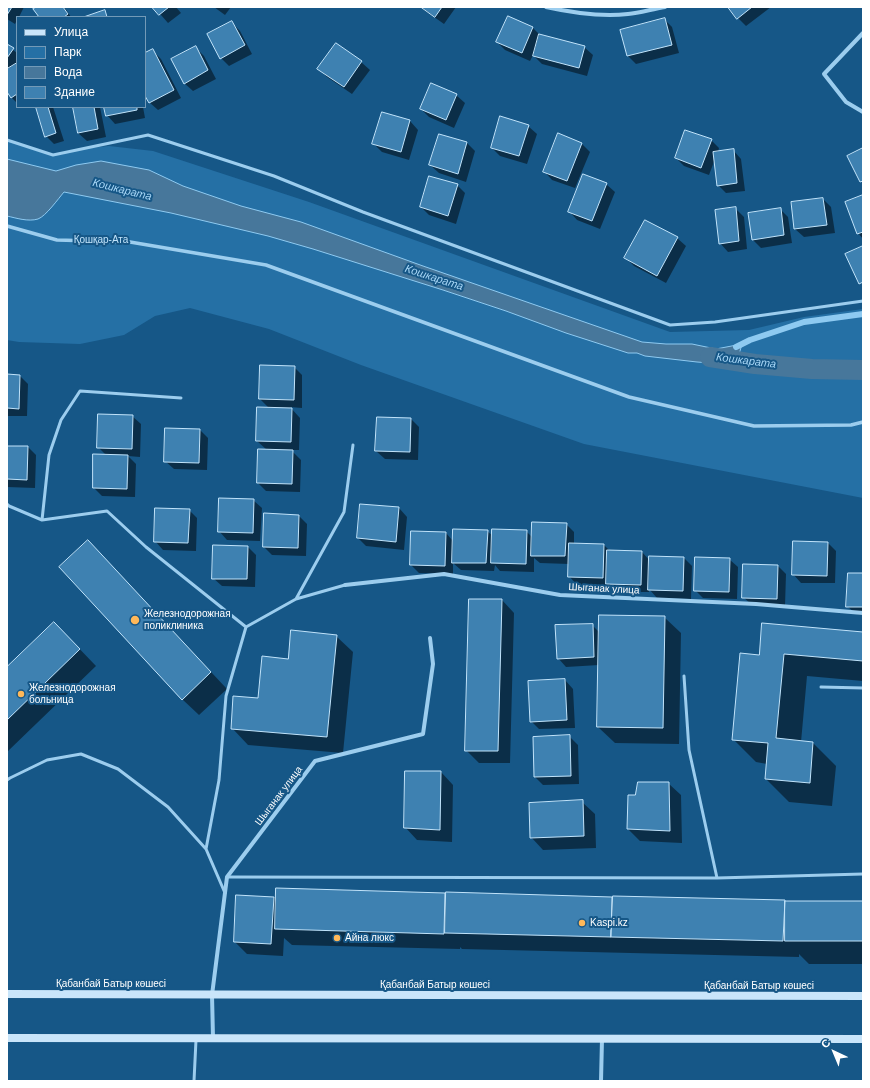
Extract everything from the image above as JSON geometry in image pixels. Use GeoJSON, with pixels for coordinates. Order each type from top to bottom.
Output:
{"type":"FeatureCollection","features":[{"type":"Feature","properties":{"kind":"main road","name":"Қабанбай Батыр көшесі"},"geometry":{"type":"LineString","coordinates":[[7,994],[863,996]]}},
{"type":"Feature","properties":{"kind":"main road"},"geometry":{"type":"LineString","coordinates":[[7,1038],[863,1039]]}},
{"type":"Feature","properties":{"kind":"street"},"geometry":{"type":"LineString","coordinates":[[546,7],[568,12],[594,15],[628,14],[665,7]]}},
{"type":"Feature","properties":{"kind":"street"},"geometry":{"type":"LineString","coordinates":[[863,33],[824,74],[846,102],[863,112]]}},
{"type":"Feature","properties":{"kind":"street"},"geometry":{"type":"LineString","coordinates":[[7,226],[57,240],[130,242],[266,265],[629,397],[754,426],[851,425],[863,422]]}},
{"type":"Feature","properties":{"kind":"street","name":"Шыганак улица"},"geometry":{"type":"LineString","coordinates":[[345,585],[444,574],[560,595],[756,604],[863,613]]}},
{"type":"Feature","properties":{"kind":"street","name":"Шыганак улица"},"geometry":{"type":"LineString","coordinates":[[227,877],[315,761],[423,734],[433,664],[430,638]]}},
{"type":"Feature","properties":{"kind":"street"},"geometry":{"type":"LineString","coordinates":[[213,1038],[212,995],[227,877]]}},
{"type":"Feature","properties":{"kind":"street"},"geometry":{"type":"LineString","coordinates":[[601,1081],[602,1039]]}},
{"type":"Feature","properties":{"kind":"lane"},"geometry":{"type":"LineString","coordinates":[[7,140],[53,155],[148,135],[274,176],[363,212],[670,325],[715,322],[863,301]]}},
{"type":"Feature","properties":{"kind":"lane"},"geometry":{"type":"LineString","coordinates":[[42,520],[49,455],[61,420],[80,391],[181,398]]}},
{"type":"Feature","properties":{"kind":"lane"},"geometry":{"type":"LineString","coordinates":[[296,599],[344,512],[353,445]]}},
{"type":"Feature","properties":{"kind":"lane"},"geometry":{"type":"LineString","coordinates":[[7,504],[42,520],[107,512],[146,547],[246,627]]}},
{"type":"Feature","properties":{"kind":"lane"},"geometry":{"type":"LineString","coordinates":[[206,849],[219,780],[226,696],[246,627],[296,599],[345,585]]}},
{"type":"Feature","properties":{"kind":"lane"},"geometry":{"type":"LineString","coordinates":[[684,676],[689,750],[717,878]]}},
{"type":"Feature","properties":{"kind":"lane"},"geometry":{"type":"LineString","coordinates":[[821,687],[863,688]]}},
{"type":"Feature","properties":{"kind":"lane"},"geometry":{"type":"LineString","coordinates":[[7,780],[47,760],[81,754],[118,769],[168,807],[206,849],[225,894]]}},
{"type":"Feature","properties":{"kind":"lane"},"geometry":{"type":"LineString","coordinates":[[227,877],[717,878],[863,874]]}},
{"type":"Feature","properties":{"kind":"lane"},"geometry":{"type":"LineString","coordinates":[[194,1081],[196,1038]]}},
{"type":"Feature","properties":{"kind":"green space","name":"Қошқар-Ата"},"geometry":{"type":"Polygon","coordinates":[[[7,140],[53,155],[79,149],[109,146],[153,151],[309,202],[670,332],[749,330],[804,317],[863,309],[863,498],[584,444],[361,365],[269,329],[190,308],[155,316],[124,335],[80,344],[19,342],[7,340],[7,140]]]}},
{"type":"Feature","properties":{"kind":"water"},"geometry":{"type":"Polygon","coordinates":[[[7,159],[56,171],[76,165],[101,161],[149,170],[183,186],[241,206],[301,222],[642,342],[692,344],[716,349],[742,344],[736,365],[697,362],[628,353],[443,290],[268,236],[171,213],[64,192],[48,211],[38,219],[18,219],[7,216],[7,159]]]}},
{"type":"Feature","properties":{"kind":"building"},"geometry":{"type":"Polygon","coordinates":[[[7,7],[12,7],[7,15],[7,7]]]}},
{"type":"Feature","properties":{"kind":"building"},"geometry":{"type":"Polygon","coordinates":[[[37,7],[63,7],[68,14],[65,16],[38,16],[33,9],[37,7]]]}},
{"type":"Feature","properties":{"kind":"building"},"geometry":{"type":"Polygon","coordinates":[[[152,7],[169,7],[159,15],[152,7]]]}},
{"type":"Feature","properties":{"kind":"building"},"geometry":{"type":"Polygon","coordinates":[[[421,7],[442,7],[435,17],[421,7]]]}},
{"type":"Feature","properties":{"kind":"building"},"geometry":{"type":"Polygon","coordinates":[[[728,7],[752,7],[737,19],[728,7]]]}},
{"type":"Feature","properties":{"kind":"building"},"geometry":{"type":"Polygon","coordinates":[[[105,10],[107,16],[87,16],[105,10]]]}},
{"type":"Feature","properties":{"kind":"building"},"geometry":{"type":"Polygon","coordinates":[[[508,16],[533,27],[522,53],[496,42],[508,16]]]}},
{"type":"Feature","properties":{"kind":"building"},"geometry":{"type":"Polygon","coordinates":[[[665,18],[672,45],[627,56],[620,30],[665,18]]]}},
{"type":"Feature","properties":{"kind":"building"},"geometry":{"type":"Polygon","coordinates":[[[232,21],[245,45],[220,59],[207,34],[232,21]]]}},
{"type":"Feature","properties":{"kind":"building"},"geometry":{"type":"Polygon","coordinates":[[[539,34],[585,46],[579,68],[533,56],[539,34]]]}},
{"type":"Feature","properties":{"kind":"building"},"geometry":{"type":"Polygon","coordinates":[[[336,43],[362,61],[344,87],[317,69],[336,43]]]}},
{"type":"Feature","properties":{"kind":"building"},"geometry":{"type":"Polygon","coordinates":[[[7,44],[14,48],[7,58],[7,44]]]}},
{"type":"Feature","properties":{"kind":"building"},"geometry":{"type":"Polygon","coordinates":[[[196,46],[208,70],[184,84],[171,59],[196,46]]]}},
{"type":"Feature","properties":{"kind":"building"},"geometry":{"type":"Polygon","coordinates":[[[153,49],[174,90],[149,103],[146,98],[146,52],[153,49]]]}},
{"type":"Feature","properties":{"kind":"building"},"geometry":{"type":"Polygon","coordinates":[[[16,64],[16,95],[11,98],[7,92],[7,69],[16,64]]]}},
{"type":"Feature","properties":{"kind":"building"},"geometry":{"type":"Polygon","coordinates":[[[431,83],[457,94],[446,120],[420,109],[431,83]]]}},
{"type":"Feature","properties":{"kind":"building"},"geometry":{"type":"Polygon","coordinates":[[[36,108],[48,108],[56,133],[45,137],[36,108]]]}},
{"type":"Feature","properties":{"kind":"building"},"geometry":{"type":"Polygon","coordinates":[[[73,108],[94,108],[98,129],[78,133],[73,108]]]}},
{"type":"Feature","properties":{"kind":"building"},"geometry":{"type":"Polygon","coordinates":[[[104,108],[137,108],[137,110],[106,116],[104,108]]]}},
{"type":"Feature","properties":{"kind":"building"},"geometry":{"type":"Polygon","coordinates":[[[382,112],[410,120],[401,152],[372,144],[382,112]]]}},
{"type":"Feature","properties":{"kind":"building"},"geometry":{"type":"Polygon","coordinates":[[[500,116],[529,125],[519,156],[491,148],[500,116]]]}},
{"type":"Feature","properties":{"kind":"building"},"geometry":{"type":"Polygon","coordinates":[[[685,130],[712,139],[701,168],[675,158],[685,130]]]}},
{"type":"Feature","properties":{"kind":"building"},"geometry":{"type":"Polygon","coordinates":[[[558,133],[582,143],[567,181],[543,172],[558,133]]]}},
{"type":"Feature","properties":{"kind":"building"},"geometry":{"type":"Polygon","coordinates":[[[439,134],[467,142],[458,174],[429,165],[439,134]]]}},
{"type":"Feature","properties":{"kind":"building"},"geometry":{"type":"Polygon","coordinates":[[[863,148],[863,181],[860,182],[847,156],[863,148]]]}},
{"type":"Feature","properties":{"kind":"building"},"geometry":{"type":"Polygon","coordinates":[[[734,149],[737,183],[717,186],[713,152],[734,149]]]}},
{"type":"Feature","properties":{"kind":"building"},"geometry":{"type":"Polygon","coordinates":[[[583,174],[607,183],[592,221],[568,212],[583,174]]]}},
{"type":"Feature","properties":{"kind":"building"},"geometry":{"type":"Polygon","coordinates":[[[429,176],[458,184],[448,216],[420,207],[429,176]]]}},
{"type":"Feature","properties":{"kind":"building"},"geometry":{"type":"Polygon","coordinates":[[[863,195],[863,232],[857,234],[845,202],[863,195]]]}},
{"type":"Feature","properties":{"kind":"building"},"geometry":{"type":"Polygon","coordinates":[[[823,198],[827,225],[794,229],[791,202],[823,198]]]}},
{"type":"Feature","properties":{"kind":"building"},"geometry":{"type":"Polygon","coordinates":[[[736,207],[739,241],[719,244],[715,210],[736,207]]]}},
{"type":"Feature","properties":{"kind":"building"},"geometry":{"type":"Polygon","coordinates":[[[781,208],[784,235],[752,240],[748,213],[781,208]]]}},
{"type":"Feature","properties":{"kind":"building"},"geometry":{"type":"Polygon","coordinates":[[[645,220],[678,237],[657,276],[624,258],[645,220]]]}},
{"type":"Feature","properties":{"kind":"building"},"geometry":{"type":"Polygon","coordinates":[[[863,246],[863,282],[859,284],[845,254],[863,246]]]}},
{"type":"Feature","properties":{"kind":"building"},"geometry":{"type":"Polygon","coordinates":[[[260,365],[295,366],[294,400],[259,399],[260,365]]]}},
{"type":"Feature","properties":{"kind":"building"},"geometry":{"type":"Polygon","coordinates":[[[7,374],[20,375],[19,409],[7,408],[7,374]]]}},
{"type":"Feature","properties":{"kind":"building"},"geometry":{"type":"Polygon","coordinates":[[[257,407],[292,408],[291,442],[256,441],[257,407]]]}},
{"type":"Feature","properties":{"kind":"building"},"geometry":{"type":"Polygon","coordinates":[[[98,414],[133,415],[132,449],[97,448],[98,414]]]}},
{"type":"Feature","properties":{"kind":"building"},"geometry":{"type":"Polygon","coordinates":[[[377,417],[411,418],[410,452],[375,451],[377,417]]]}},
{"type":"Feature","properties":{"kind":"building"},"geometry":{"type":"Polygon","coordinates":[[[165,428],[200,429],[199,463],[164,462],[165,428]]]}},
{"type":"Feature","properties":{"kind":"building"},"geometry":{"type":"Polygon","coordinates":[[[7,446],[28,446],[27,480],[7,479],[7,446]]]}},
{"type":"Feature","properties":{"kind":"building"},"geometry":{"type":"Polygon","coordinates":[[[258,449],[293,450],[292,484],[257,483],[258,449]]]}},
{"type":"Feature","properties":{"kind":"building"},"geometry":{"type":"Polygon","coordinates":[[[93,454],[128,455],[127,489],[93,488],[93,454]]]}},
{"type":"Feature","properties":{"kind":"building"},"geometry":{"type":"Polygon","coordinates":[[[219,498],[254,499],[253,533],[218,532],[219,498]]]}},
{"type":"Feature","properties":{"kind":"building"},"geometry":{"type":"Polygon","coordinates":[[[360,504],[399,507],[396,542],[357,538],[360,504]]]}},
{"type":"Feature","properties":{"kind":"building"},"geometry":{"type":"Polygon","coordinates":[[[155,508],[190,509],[188,543],[154,542],[155,508]]]}},
{"type":"Feature","properties":{"kind":"building"},"geometry":{"type":"Polygon","coordinates":[[[264,513],[299,515],[298,548],[263,547],[264,513]]]}},
{"type":"Feature","properties":{"kind":"building"},"geometry":{"type":"Polygon","coordinates":[[[532,522],[567,523],[565,556],[531,556],[532,522]]]}},
{"type":"Feature","properties":{"kind":"building"},"geometry":{"type":"Polygon","coordinates":[[[453,529],[488,530],[486,563],[452,563],[453,529]]]}},
{"type":"Feature","properties":{"kind":"building"},"geometry":{"type":"Polygon","coordinates":[[[492,529],[527,530],[526,564],[491,563],[492,529]]]}},
{"type":"Feature","properties":{"kind":"building"},"geometry":{"type":"Polygon","coordinates":[[[411,531],[446,532],[445,566],[410,565],[411,531]]]}},
{"type":"Feature","properties":{"kind":"building","name":"Железнодорожная поликлиника"},"geometry":{"type":"Polygon","coordinates":[[[88,540],[211,672],[182,700],[59,567],[88,540]]]}},
{"type":"Feature","properties":{"kind":"building"},"geometry":{"type":"Polygon","coordinates":[[[793,541],[828,542],[827,576],[792,575],[793,541]]]}},
{"type":"Feature","properties":{"kind":"building"},"geometry":{"type":"Polygon","coordinates":[[[569,543],[604,544],[603,578],[568,577],[569,543]]]}},
{"type":"Feature","properties":{"kind":"building"},"geometry":{"type":"Polygon","coordinates":[[[213,545],[248,546],[247,579],[212,579],[213,545]]]}},
{"type":"Feature","properties":{"kind":"building"},"geometry":{"type":"Polygon","coordinates":[[[607,550],[642,551],[641,585],[606,584],[607,550]]]}},
{"type":"Feature","properties":{"kind":"building"},"geometry":{"type":"Polygon","coordinates":[[[649,556],[684,557],[683,591],[648,590],[649,556]]]}},
{"type":"Feature","properties":{"kind":"building"},"geometry":{"type":"Polygon","coordinates":[[[695,557],[730,558],[729,592],[694,591],[695,557]]]}},
{"type":"Feature","properties":{"kind":"building"},"geometry":{"type":"Polygon","coordinates":[[[743,564],[778,565],[777,599],[742,598],[743,564]]]}},
{"type":"Feature","properties":{"kind":"building"},"geometry":{"type":"Polygon","coordinates":[[[848,573],[863,573],[863,607],[846,607],[848,573]]]}},
{"type":"Feature","properties":{"kind":"building"},"geometry":{"type":"Polygon","coordinates":[[[469,599],[502,599],[498,751],[465,751],[469,599]]]}},
{"type":"Feature","properties":{"kind":"building"},"geometry":{"type":"Polygon","coordinates":[[[599,615],[665,616],[663,728],[597,727],[599,615]]]}},
{"type":"Feature","properties":{"kind":"building","name":"Железнодорожная больница"},"geometry":{"type":"Polygon","coordinates":[[[54,622],[80,649],[7,720],[7,667],[54,622]]]}},
{"type":"Feature","properties":{"kind":"building"},"geometry":{"type":"Polygon","coordinates":[[[762,623],[863,632],[863,661],[784,654],[776,738],[813,742],[810,783],[765,779],[768,743],[732,740],[740,653],[759,655],[762,623]]]}},
{"type":"Feature","properties":{"kind":"building"},"geometry":{"type":"Polygon","coordinates":[[[593,624],[594,657],[557,659],[555,625],[593,624]]]}},
{"type":"Feature","properties":{"kind":"building"},"geometry":{"type":"Polygon","coordinates":[[[291,630],[337,635],[327,737],[231,729],[233,696],[258,698],[262,656],[288,659],[291,630]]]}},
{"type":"Feature","properties":{"kind":"building"},"geometry":{"type":"Polygon","coordinates":[[[565,679],[567,720],[530,722],[528,681],[565,679]]]}},
{"type":"Feature","properties":{"kind":"building"},"geometry":{"type":"Polygon","coordinates":[[[570,735],[571,776],[534,777],[533,737],[570,735]]]}},
{"type":"Feature","properties":{"kind":"building"},"geometry":{"type":"Polygon","coordinates":[[[405,771],[441,771],[440,830],[404,828],[405,771]]]}},
{"type":"Feature","properties":{"kind":"building"},"geometry":{"type":"Polygon","coordinates":[[[638,782],[669,782],[670,831],[627,829],[628,795],[635,795],[638,782]]]}},
{"type":"Feature","properties":{"kind":"building"},"geometry":{"type":"Polygon","coordinates":[[[583,800],[584,836],[530,838],[529,803],[583,800]]]}},
{"type":"Feature","properties":{"kind":"building"},"geometry":{"type":"Polygon","coordinates":[[[276,888],[445,893],[444,934],[275,929],[276,888]]]}},
{"type":"Feature","properties":{"kind":"building"},"geometry":{"type":"Polygon","coordinates":[[[446,892],[612,897],[611,937],[445,933],[446,892]]]}},
{"type":"Feature","properties":{"kind":"building"},"geometry":{"type":"Polygon","coordinates":[[[236,895],[274,897],[271,944],[234,942],[236,895]]]}},
{"type":"Feature","properties":{"kind":"building"},"geometry":{"type":"Polygon","coordinates":[[[613,896],[785,900],[783,941],[611,937],[613,896]]]}},
{"type":"Feature","properties":{"kind":"building"},"geometry":{"type":"Polygon","coordinates":[[[785,901],[863,901],[863,941],[785,941],[785,901]]]}},
{"type":"Feature","properties":{"kind":"waterway"},"geometry":{"type":"LineString","coordinates":[[736,347],[750,340],[804,322],[863,314]]}},
{"type":"Feature","properties":{"kind":"waterway","name":"Кошкарата"},"geometry":{"type":"LineString","coordinates":[[710,357],[755,364],[812,369],[863,370]]}},
{"type":"Feature","properties":{"kind":"place","name":"Железнодорожная поликлиника"},"geometry":{"type":"Point","coordinates":[135,620]}},
{"type":"Feature","properties":{"kind":"place","name":"Железнодорожная больница"},"geometry":{"type":"Point","coordinates":[21,694]}},
{"type":"Feature","properties":{"kind":"place","name":"Kaspi.kz"},"geometry":{"type":"Point","coordinates":[582,923]}},
{"type":"Feature","properties":{"kind":"place","name":"Айна люкс"},"geometry":{"type":"Point","coordinates":[337,938]}}]}
